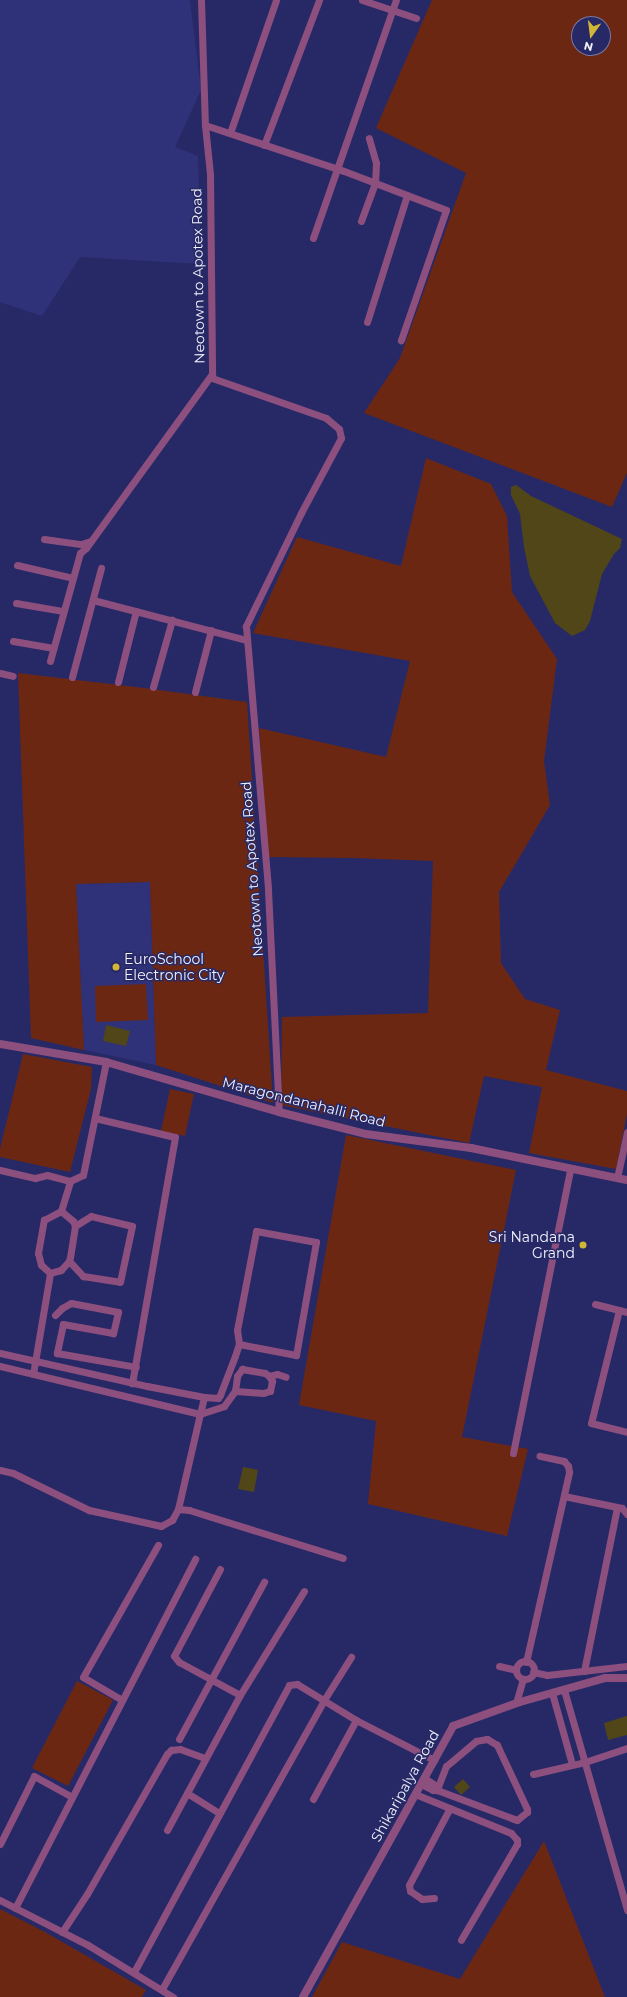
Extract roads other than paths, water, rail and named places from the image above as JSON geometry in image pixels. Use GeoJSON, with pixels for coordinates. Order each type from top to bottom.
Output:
{"type":"FeatureCollection","features":[{"type":"Feature","properties":{"kind":"street","name":"Neotown to Apotex Road"},"geometry":{"type":"LineString","coordinates":[[201,0],[205,125],[210,174],[212,376],[326,418],[339,429],[341,438],[301,513],[246,626],[268,890],[279,1112]]}},
{"type":"Feature","properties":{"kind":"street"},"geometry":{"type":"LineString","coordinates":[[230,134],[276,0]]}},
{"type":"Feature","properties":{"kind":"street"},"geometry":{"type":"LineString","coordinates":[[264,145],[319,0]]}},
{"type":"Feature","properties":{"kind":"street"},"geometry":{"type":"LineString","coordinates":[[362,0],[416,18]]}},
{"type":"Feature","properties":{"kind":"street"},"geometry":{"type":"LineString","coordinates":[[313,238],[396,0]]}},
{"type":"Feature","properties":{"kind":"street"},"geometry":{"type":"LineString","coordinates":[[205,125],[337,169],[446,210],[402,340]]}},
{"type":"Feature","properties":{"kind":"street"},"geometry":{"type":"LineString","coordinates":[[361,221],[375,183],[376,163],[369,138]]}},
{"type":"Feature","properties":{"kind":"street"},"geometry":{"type":"LineString","coordinates":[[367,322],[407,195]]}},
{"type":"Feature","properties":{"kind":"street"},"geometry":{"type":"LineString","coordinates":[[50,660],[80,553],[86,548],[212,376]]}},
{"type":"Feature","properties":{"kind":"street"},"geometry":{"type":"LineString","coordinates":[[44,539],[81,544],[91,541]]}},
{"type":"Feature","properties":{"kind":"street"},"geometry":{"type":"LineString","coordinates":[[17,565],[73,578]]}},
{"type":"Feature","properties":{"kind":"street"},"geometry":{"type":"LineString","coordinates":[[72,677],[101,568]]}},
{"type":"Feature","properties":{"kind":"street"},"geometry":{"type":"LineString","coordinates":[[92,600],[248,640]]}},
{"type":"Feature","properties":{"kind":"street"},"geometry":{"type":"LineString","coordinates":[[16,603],[63,611]]}},
{"type":"Feature","properties":{"kind":"street"},"geometry":{"type":"LineString","coordinates":[[118,682],[136,611]]}},
{"type":"Feature","properties":{"kind":"street"},"geometry":{"type":"LineString","coordinates":[[153,686],[172,620]]}},
{"type":"Feature","properties":{"kind":"street"},"geometry":{"type":"LineString","coordinates":[[195,692],[211,630]]}},
{"type":"Feature","properties":{"kind":"street"},"geometry":{"type":"LineString","coordinates":[[13,641],[53,648]]}},
{"type":"Feature","properties":{"kind":"street"},"geometry":{"type":"LineString","coordinates":[[0,673],[13,676]]}},
{"type":"Feature","properties":{"kind":"street","name":"Maragondanahalli Road"},"geometry":{"type":"LineString","coordinates":[[0,1044],[106,1062],[279,1112],[366,1134],[471,1148],[570,1170],[627,1180]]}},
{"type":"Feature","properties":{"kind":"street"},"geometry":{"type":"LineString","coordinates":[[50,1273],[41,1265],[38,1254],[44,1220],[61,1211],[70,1182],[83,1175],[106,1062]]}},
{"type":"Feature","properties":{"kind":"street"},"geometry":{"type":"LineString","coordinates":[[95,1118],[175,1137],[132,1383]]}},
{"type":"Feature","properties":{"kind":"street"},"geometry":{"type":"LineString","coordinates":[[617,1178],[627,1132]]}},
{"type":"Feature","properties":{"kind":"street"},"geometry":{"type":"LineString","coordinates":[[0,1170],[35,1178],[47,1175],[70,1182]]}},
{"type":"Feature","properties":{"kind":"street"},"geometry":{"type":"LineString","coordinates":[[513,1453],[570,1170]]}},
{"type":"Feature","properties":{"kind":"street"},"geometry":{"type":"LineString","coordinates":[[50,1273],[61,1270],[69,1261],[75,1226],[73,1221],[61,1211]]}},
{"type":"Feature","properties":{"kind":"street"},"geometry":{"type":"LineString","coordinates":[[69,1261],[83,1276],[120,1282],[132,1226],[91,1216],[75,1226]]}},
{"type":"Feature","properties":{"kind":"street"},"geometry":{"type":"LineString","coordinates":[[0,1353],[132,1383],[204,1397],[218,1398],[239,1344],[236,1330],[256,1232],[316,1242],[296,1355],[239,1344]]}},
{"type":"Feature","properties":{"kind":"street"},"geometry":{"type":"LineString","coordinates":[[32,1374],[50,1273]]}},
{"type":"Feature","properties":{"kind":"street"},"geometry":{"type":"LineString","coordinates":[[42,1312],[55,1315],[63,1324],[113,1333],[118,1312],[71,1303],[62,1308],[55,1315]]}},
{"type":"Feature","properties":{"kind":"street"},"geometry":{"type":"LineString","coordinates":[[595,1304],[627,1312]]}},
{"type":"Feature","properties":{"kind":"street"},"geometry":{"type":"LineString","coordinates":[[618,1310],[591,1423],[627,1432]]}},
{"type":"Feature","properties":{"kind":"street"},"geometry":{"type":"LineString","coordinates":[[63,1324],[57,1353],[136,1367]]}},
{"type":"Feature","properties":{"kind":"street"},"geometry":{"type":"LineString","coordinates":[[0,1366],[200,1414],[224,1406],[235,1391],[237,1376],[242,1369],[265,1373],[272,1381],[272,1386],[267,1393],[235,1391]]}},
{"type":"Feature","properties":{"kind":"street"},"geometry":{"type":"LineString","coordinates":[[269,1376],[277,1374],[286,1377]]}},
{"type":"Feature","properties":{"kind":"street"},"geometry":{"type":"LineString","coordinates":[[0,1470],[13,1473],[89,1510],[161,1526],[172,1520],[178,1509],[204,1397]]}},
{"type":"Feature","properties":{"kind":"street"},"geometry":{"type":"LineString","coordinates":[[526,1662],[569,1472],[568,1466],[564,1462],[540,1456]]}},
{"type":"Feature","properties":{"kind":"street"},"geometry":{"type":"LineString","coordinates":[[564,1496],[622,1508],[627,1514]]}},
{"type":"Feature","properties":{"kind":"street"},"geometry":{"type":"LineString","coordinates":[[584,1671],[617,1507]]}},
{"type":"Feature","properties":{"kind":"street"},"geometry":{"type":"LineString","coordinates":[[178,1509],[189,1510],[343,1558]]}},
{"type":"Feature","properties":{"kind":"street"},"geometry":{"type":"LineString","coordinates":[[122,1700],[83,1677],[158,1545]]}},
{"type":"Feature","properties":{"kind":"street"},"geometry":{"type":"LineString","coordinates":[[14,1908],[195,1559]]}},
{"type":"Feature","properties":{"kind":"street"},"geometry":{"type":"LineString","coordinates":[[220,1569],[174,1656],[179,1662],[240,1695]]}},
{"type":"Feature","properties":{"kind":"street"},"geometry":{"type":"LineString","coordinates":[[179,1739],[264,1582]]}},
{"type":"Feature","properties":{"kind":"street"},"geometry":{"type":"LineString","coordinates":[[167,1830],[240,1695],[304,1591]]}},
{"type":"Feature","properties":{"kind":"street"},"geometry":{"type":"LineString","coordinates":[[162,1989],[324,1700],[351,1657]]}},
{"type":"Feature","properties":{"kind":"street"},"geometry":{"type":"LineString","coordinates":[[526,1662],[533,1667],[533,1672],[530,1677],[523,1679],[518,1676],[516,1670],[520,1663],[526,1662]]}},
{"type":"Feature","properties":{"kind":"street"},"geometry":{"type":"LineString","coordinates":[[499,1666],[516,1670]]}},
{"type":"Feature","properties":{"kind":"street"},"geometry":{"type":"LineString","coordinates":[[533,1672],[547,1675],[627,1666]]}},
{"type":"Feature","properties":{"kind":"street","name":"Shikaripalya Road"},"geometry":{"type":"LineString","coordinates":[[302,1997],[453,1726],[516,1703],[606,1678],[627,1678]]}},
{"type":"Feature","properties":{"kind":"street"},"geometry":{"type":"LineString","coordinates":[[516,1703],[523,1679]]}},
{"type":"Feature","properties":{"kind":"street"},"geometry":{"type":"LineString","coordinates":[[134,1972],[289,1685],[297,1684],[356,1720],[434,1760]]}},
{"type":"Feature","properties":{"kind":"street"},"geometry":{"type":"LineString","coordinates":[[564,1690],[627,1910]]}},
{"type":"Feature","properties":{"kind":"street"},"geometry":{"type":"LineString","coordinates":[[552,1693],[572,1764]]}},
{"type":"Feature","properties":{"kind":"street"},"geometry":{"type":"LineString","coordinates":[[313,1799],[356,1720]]}},
{"type":"Feature","properties":{"kind":"street"},"geometry":{"type":"LineString","coordinates":[[422,1781],[437,1788],[517,1820],[527,1812],[527,1809],[496,1746],[486,1739],[476,1741],[446,1766],[437,1788]]}},
{"type":"Feature","properties":{"kind":"street"},"geometry":{"type":"LineString","coordinates":[[533,1774],[585,1762],[627,1748]]}},
{"type":"Feature","properties":{"kind":"street"},"geometry":{"type":"LineString","coordinates":[[62,1932],[87,1894],[167,1754],[176,1749],[205,1758]]}},
{"type":"Feature","properties":{"kind":"street"},"geometry":{"type":"LineString","coordinates":[[0,1844],[34,1776],[72,1797]]}},
{"type":"Feature","properties":{"kind":"street"},"geometry":{"type":"LineString","coordinates":[[187,1793],[219,1813]]}},
{"type":"Feature","properties":{"kind":"street"},"geometry":{"type":"LineString","coordinates":[[415,1794],[511,1833],[517,1840],[517,1844],[461,1940]]}},
{"type":"Feature","properties":{"kind":"street"},"geometry":{"type":"LineString","coordinates":[[434,1898],[422,1899],[410,1891],[409,1885],[450,1808]]}},
{"type":"Feature","properties":{"kind":"street"},"geometry":{"type":"LineString","coordinates":[[0,1900],[88,1945],[173,1997]]}},
{"type":"Feature","properties":{"kind":"place","name":"EuroSchool Electronic City"},"geometry":{"type":"Point","coordinates":[116,967]}},
{"type":"Feature","properties":{"kind":"place","name":"Sri Nandana Grand"},"geometry":{"type":"Point","coordinates":[583,1245]}}]}
